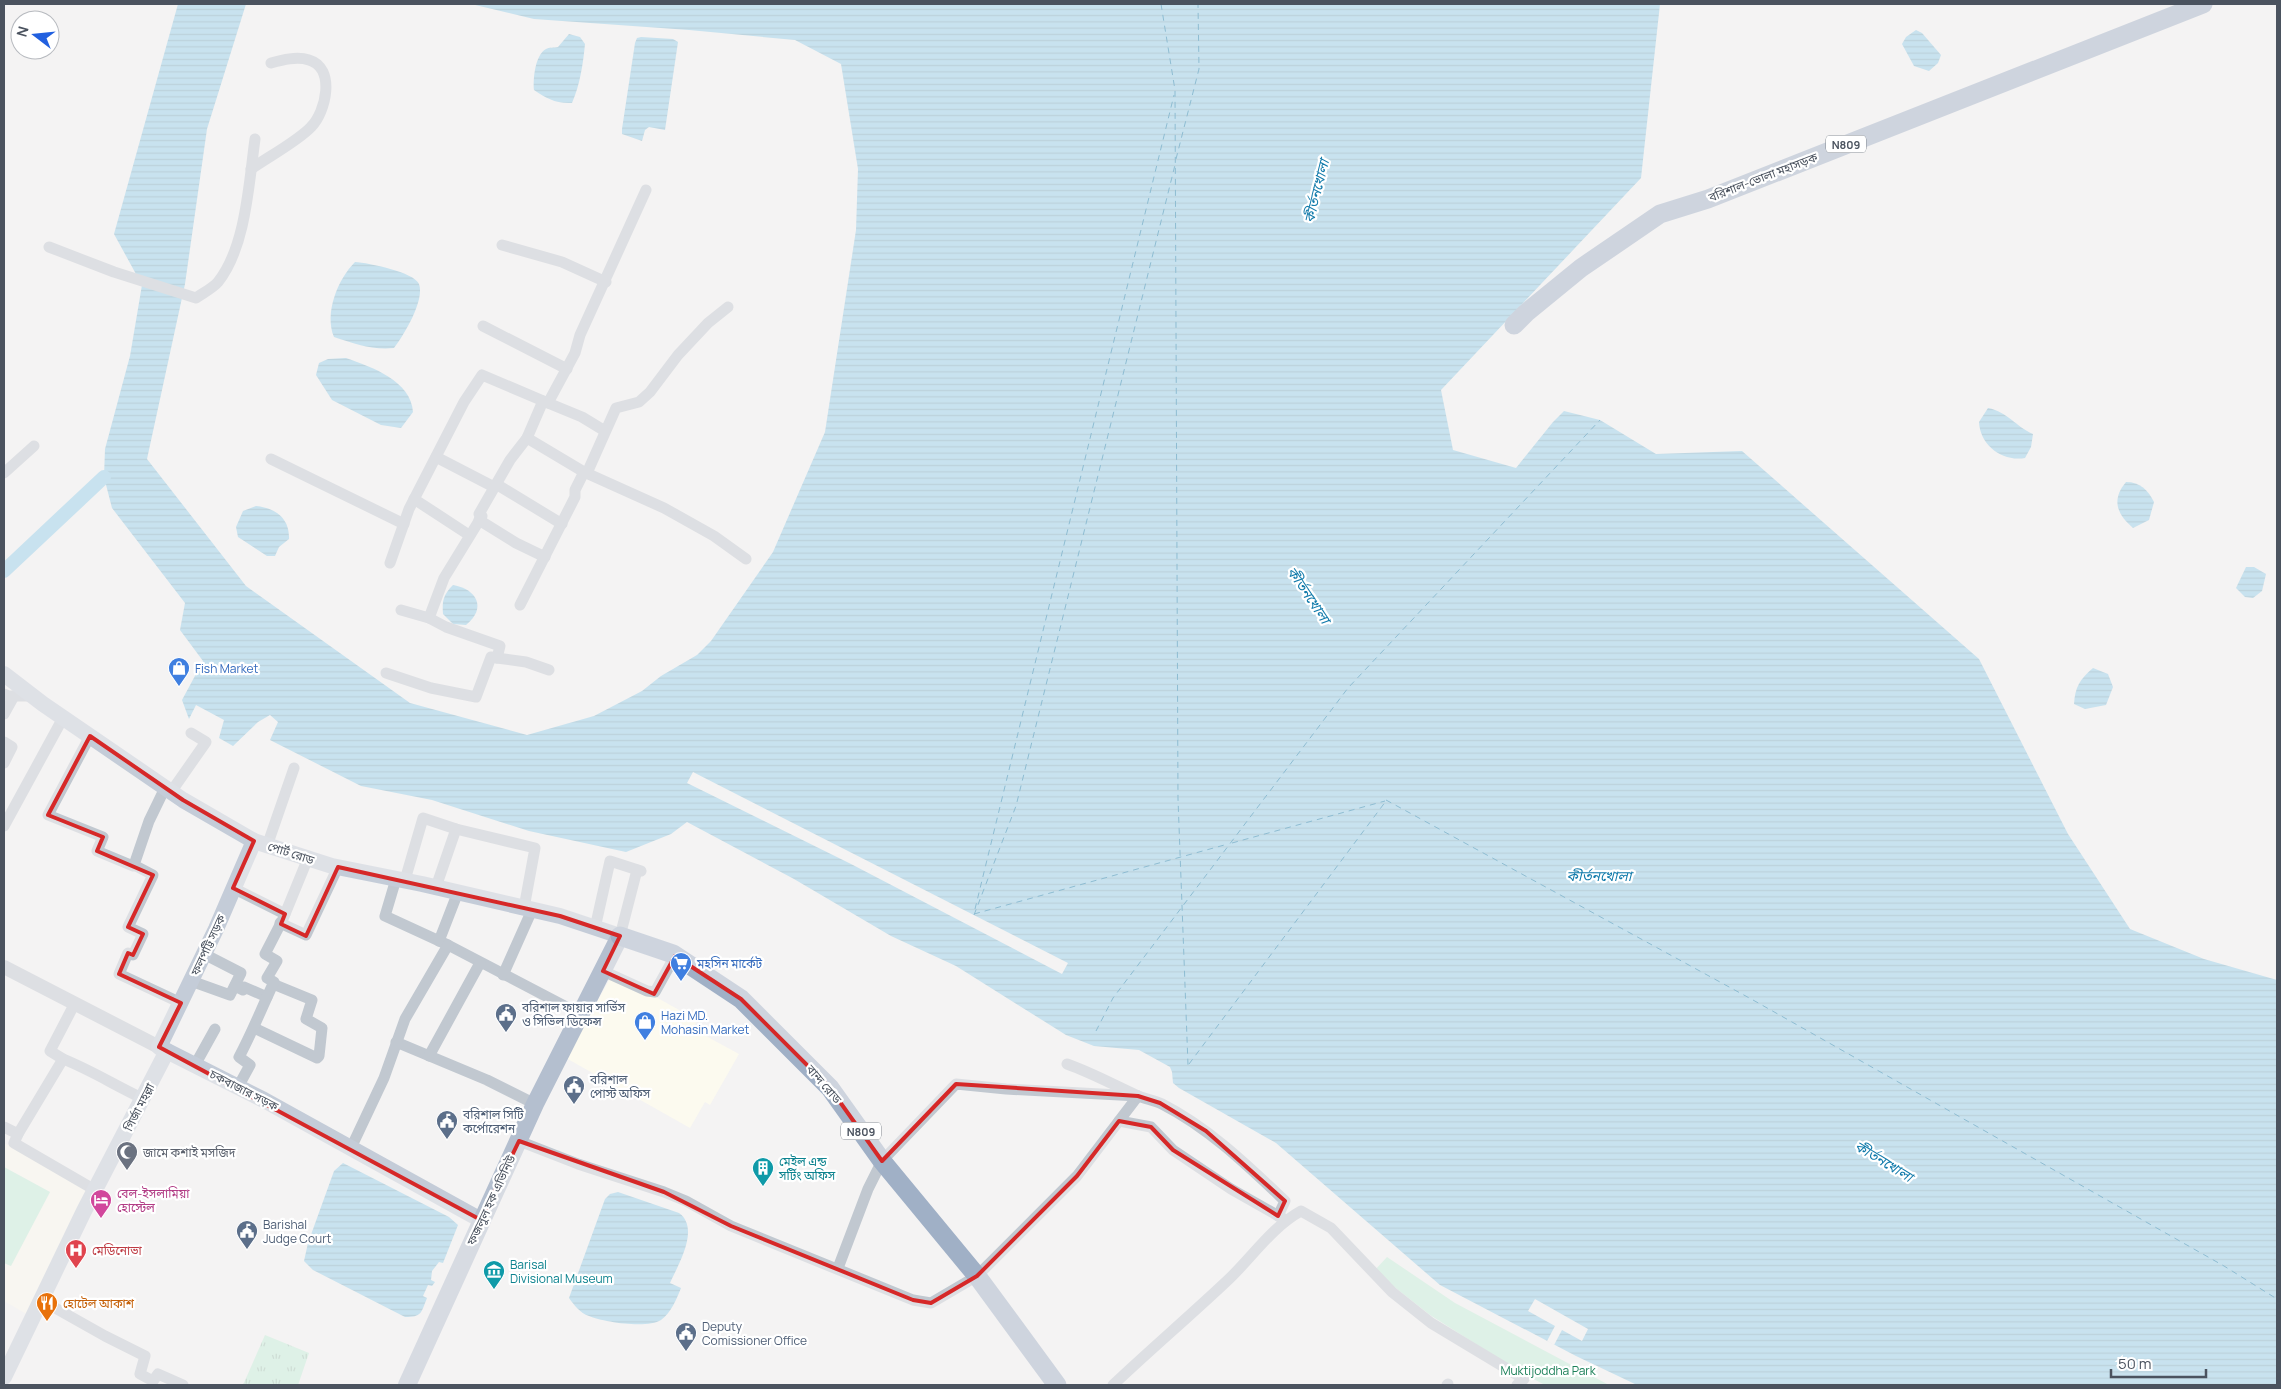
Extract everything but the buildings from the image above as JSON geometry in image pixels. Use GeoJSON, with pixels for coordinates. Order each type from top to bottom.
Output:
{"type":"FeatureCollection","features":[{"type":"Feature","properties":{"kind":"highway","name":"বরিশাল-ভোলা মহাসড়ক"},"geometry":{"type":"LineString","coordinates":[[1514,325],[1580,268],[1660,214],[1708,199],[2203,4]]}},
{"type":"Feature","properties":{"kind":"highway","name":"বান্দ রোড"},"geometry":{"type":"LineString","coordinates":[[620,936],[675,956],[742,999],[830,1088],[882,1161],[977,1276],[1058,1384]]}},
{"type":"Feature","properties":{"kind":"main road","name":"পোর্ট রোড"},"geometry":{"type":"LineString","coordinates":[[4,674],[63,718],[168,790],[221,824],[261,843],[338,867],[436,887],[528,909],[620,936]]}},
{"type":"Feature","properties":{"kind":"main road","name":"ফলপট্টি সড়ক"},"geometry":{"type":"LineString","coordinates":[[163,1049],[181,1003],[233,888],[261,843]]}},
{"type":"Feature","properties":{"kind":"main road","name":"ফজলুল হক এভিনিউ"},"geometry":{"type":"LineString","coordinates":[[407,1385],[535,1104],[620,936]]}},
{"type":"Feature","properties":{"kind":"main road","name":"চকবাজার সড়ক"},"geometry":{"type":"LineString","coordinates":[[163,1049],[238,1087],[481,1220]]}},
{"type":"Feature","properties":{"kind":"main road","name":"গির্জা মহল্লা"},"geometry":{"type":"LineString","coordinates":[[4,1377],[95,1190],[144,1099],[163,1049]]}},
{"type":"Feature","properties":{"kind":"street"},"geometry":{"type":"LineString","coordinates":[[251,169],[310,128],[318,118],[324,98],[326,79],[320,67],[310,60],[292,58],[270,63]]}},
{"type":"Feature","properties":{"kind":"street"},"geometry":{"type":"LineString","coordinates":[[49,247],[114,272],[196,298],[218,282],[232,256],[242,223],[255,140]]}},
{"type":"Feature","properties":{"kind":"street"},"geometry":{"type":"LineString","coordinates":[[429,618],[444,578],[482,516],[479,514],[495,485],[526,438],[567,369],[646,190]]}},
{"type":"Feature","properties":{"kind":"street"},"geometry":{"type":"LineString","coordinates":[[502,245],[562,262],[606,282]]}},
{"type":"Feature","properties":{"kind":"street"},"geometry":{"type":"LineString","coordinates":[[520,605],[562,524],[616,408],[639,402],[650,392],[678,355],[708,322],[728,307]]}},
{"type":"Feature","properties":{"kind":"street"},"geometry":{"type":"LineString","coordinates":[[483,326],[567,369]]}},
{"type":"Feature","properties":{"kind":"street"},"geometry":{"type":"LineString","coordinates":[[390,563],[414,499],[464,402],[482,375],[582,417],[605,431]]}},
{"type":"Feature","properties":{"kind":"street"},"geometry":{"type":"LineString","coordinates":[[526,438],[586,472],[664,508],[714,536],[746,559]]}},
{"type":"Feature","properties":{"kind":"street"},"geometry":{"type":"LineString","coordinates":[[4,473],[34,446]]}},
{"type":"Feature","properties":{"kind":"street"},"geometry":{"type":"LineString","coordinates":[[436,457],[495,485],[562,524]]}},
{"type":"Feature","properties":{"kind":"street"},"geometry":{"type":"LineString","coordinates":[[271,459],[404,524]]}},
{"type":"Feature","properties":{"kind":"street"},"geometry":{"type":"LineString","coordinates":[[414,499],[469,535]]}},
{"type":"Feature","properties":{"kind":"street"},"geometry":{"type":"LineString","coordinates":[[479,520],[516,543],[545,557]]}},
{"type":"Feature","properties":{"kind":"street"},"geometry":{"type":"LineString","coordinates":[[401,610],[429,618],[500,646],[497,658]]}},
{"type":"Feature","properties":{"kind":"street"},"geometry":{"type":"LineString","coordinates":[[386,673],[431,688],[476,697],[491,657],[526,662],[548,670]]}},
{"type":"Feature","properties":{"kind":"street"},"geometry":{"type":"LineString","coordinates":[[4,714],[9,695],[32,696]]}},
{"type":"Feature","properties":{"kind":"street"},"geometry":{"type":"LineString","coordinates":[[4,826],[63,718]]}},
{"type":"Feature","properties":{"kind":"street"},"geometry":{"type":"LineString","coordinates":[[134,865],[149,822],[168,790],[206,742],[191,733]]}},
{"type":"Feature","properties":{"kind":"street"},"geometry":{"type":"LineString","coordinates":[[90,736],[48,815],[103,837],[98,851],[134,865],[152,875],[128,926],[143,934],[133,956],[128,953],[119,974],[181,1003]]}},
{"type":"Feature","properties":{"kind":"street"},"geometry":{"type":"LineString","coordinates":[[4,742],[12,747],[4,763]]}},
{"type":"Feature","properties":{"kind":"street"},"geometry":{"type":"LineString","coordinates":[[261,843],[294,768]]}},
{"type":"Feature","properties":{"kind":"street"},"geometry":{"type":"LineString","coordinates":[[503,975],[528,909],[534,848],[456,829],[423,818],[401,880],[385,916],[444,943],[503,975],[580,1014]]}},
{"type":"Feature","properties":{"kind":"street"},"geometry":{"type":"LineString","coordinates":[[436,887],[456,829]]}},
{"type":"Feature","properties":{"kind":"street"},"geometry":{"type":"LineString","coordinates":[[254,1028],[317,1058],[319,1056],[322,1028],[306,1019],[312,1000],[273,984],[274,982],[267,978],[277,960],[265,954],[308,858]]}},
{"type":"Feature","properties":{"kind":"street"},"geometry":{"type":"LineString","coordinates":[[595,928],[610,861],[639,870],[620,936]]}},
{"type":"Feature","properties":{"kind":"street"},"geometry":{"type":"LineString","coordinates":[[233,888],[306,935],[338,867]]}},
{"type":"Feature","properties":{"kind":"street"},"geometry":{"type":"LineString","coordinates":[[351,1148],[384,1078],[405,1019],[444,943],[458,892]]}},
{"type":"Feature","properties":{"kind":"street"},"geometry":{"type":"LineString","coordinates":[[191,981],[230,995],[242,974],[204,954]]}},
{"type":"Feature","properties":{"kind":"street"},"geometry":{"type":"LineString","coordinates":[[603,971],[647,991],[656,992],[675,956]]}},
{"type":"Feature","properties":{"kind":"street"},"geometry":{"type":"LineString","coordinates":[[429,1056],[480,962]]}},
{"type":"Feature","properties":{"kind":"street","name":"চকবাজার সড়ক"},"geometry":{"type":"LineString","coordinates":[[4,967],[163,1049]]}},
{"type":"Feature","properties":{"kind":"street"},"geometry":{"type":"LineString","coordinates":[[238,1087],[250,1065],[238,1057],[254,1028],[273,984]]}},
{"type":"Feature","properties":{"kind":"street"},"geometry":{"type":"LineString","coordinates":[[235,986],[243,990],[244,987],[267,997]]}},
{"type":"Feature","properties":{"kind":"street"},"geometry":{"type":"LineString","coordinates":[[75,1004],[50,1051],[91,1070],[112,1084],[144,1099]]}},
{"type":"Feature","properties":{"kind":"street"},"geometry":{"type":"LineString","coordinates":[[195,1066],[215,1029]]}},
{"type":"Feature","properties":{"kind":"street"},"geometry":{"type":"LineString","coordinates":[[396,1042],[535,1104]]}},
{"type":"Feature","properties":{"kind":"street"},"geometry":{"type":"LineString","coordinates":[[63,1058],[14,1143],[95,1190]]}},
{"type":"Feature","properties":{"kind":"street"},"geometry":{"type":"LineString","coordinates":[[1067,1064],[1097,1074],[1138,1096],[1167,1107],[1206,1131],[1285,1201],[1282,1218]]}},
{"type":"Feature","properties":{"kind":"street"},"geometry":{"type":"LineString","coordinates":[[838,1268],[868,1189],[882,1161],[956,1084],[1006,1089],[1138,1096]]}},
{"type":"Feature","properties":{"kind":"street"},"geometry":{"type":"LineString","coordinates":[[519,1141],[578,1164],[664,1192],[686,1201],[731,1226],[913,1300],[931,1303],[977,1276],[1077,1176],[1138,1096]]}},
{"type":"Feature","properties":{"kind":"street"},"geometry":{"type":"LineString","coordinates":[[1119,1121],[1151,1128],[1173,1150],[1231,1189],[1282,1218]]}},
{"type":"Feature","properties":{"kind":"street"},"geometry":{"type":"LineString","coordinates":[[4,1127],[18,1134]]}},
{"type":"Feature","properties":{"kind":"street"},"geometry":{"type":"LineString","coordinates":[[1113,1385],[1229,1278],[1282,1218],[1301,1211],[1331,1228],[1392,1292],[1431,1323],[1524,1379],[1517,1385]]}},
{"type":"Feature","properties":{"kind":"street"},"geometry":{"type":"LineString","coordinates":[[41,1300],[105,1336],[146,1356],[140,1374],[154,1381],[158,1374],[183,1385]]}},
{"type":"Feature","properties":{"kind":"highlighted area"},"geometry":{"type":"Polygon","coordinates":[[[90,736],[183,800],[254,841],[233,888],[285,914],[281,924],[306,936],[338,867],[560,916],[620,936],[603,971],[654,994],[675,956],[741,999],[830,1088],[882,1161],[956,1084],[1138,1096],[1160,1103],[1206,1131],[1285,1201],[1278,1216],[1173,1150],[1151,1127],[1119,1121],[1077,1176],[977,1276],[931,1303],[913,1300],[731,1226],[664,1192],[519,1141],[481,1220],[159,1047],[181,1003],[119,974],[128,953],[133,955],[143,934],[128,927],[153,875],[97,851],[103,837],[48,815],[90,736]]]}},
{"type":"Feature","properties":{"kind":"shaded area","name":"Hazi MD. Mohasin Market"},"geometry":{"type":"Polygon","coordinates":[[[613,973],[697,1020],[693,1029],[739,1054],[710,1105],[705,1102],[690,1128],[566,1058],[613,973]]]}},
{"type":"Feature","properties":{"kind":"shaded area"},"geometry":{"type":"Polygon","coordinates":[[[4,1143],[91,1188],[28,1315],[4,1301],[4,1263],[10,1266],[50,1192],[4,1167],[4,1143]]]}},
{"type":"Feature","properties":{"kind":"green space"},"geometry":{"type":"Polygon","coordinates":[[[4,1167],[50,1192],[11,1266],[4,1263],[4,1167]]]}},
{"type":"Feature","properties":{"kind":"green space","name":"Muktijoddha Park"},"geometry":{"type":"Polygon","coordinates":[[[1387,1257],[1455,1303],[1609,1385],[1545,1385],[1520,1372],[1430,1315],[1374,1271],[1387,1257]]]}},
{"type":"Feature","properties":{"kind":"green space"},"geometry":{"type":"Polygon","coordinates":[[[265,1335],[309,1353],[298,1385],[243,1385],[265,1335]]]}},
{"type":"Feature","properties":{"kind":"water","name":"কীর্তনখোলা"},"geometry":{"type":"Polygon","coordinates":[[[178,4],[246,4],[207,129],[185,284],[147,459],[246,586],[410,703],[527,735],[594,716],[642,691],[661,676],[697,655],[711,641],[773,552],[825,432],[856,230],[858,169],[841,64],[795,40],[534,19],[471,4],[1660,4],[1641,178],[1441,390],[1453,450],[1516,468],[1564,411],[1600,420],[1656,454],[1742,451],[1979,659],[2068,834],[2130,929],[2204,959],[2277,980],[2277,1385],[1637,1385],[1576,1356],[1440,1285],[1276,1143],[1179,1088],[1173,1083],[1170,1067],[1139,1050],[1094,1046],[1066,1035],[956,966],[891,936],[794,879],[687,822],[671,834],[626,852],[529,831],[432,800],[361,786],[270,740],[278,722],[270,715],[258,722],[233,746],[219,738],[224,720],[196,705],[189,719],[182,700],[203,661],[180,630],[185,603],[112,508],[104,477],[105,449],[130,356],[142,285],[114,234],[178,4]]]}},
{"type":"Feature","properties":{"kind":"water"},"geometry":{"type":"Polygon","coordinates":[[[1916,30],[1922,33],[1941,55],[1938,63],[1929,71],[1914,66],[1902,44],[1906,37],[1916,30]]]}},
{"type":"Feature","properties":{"kind":"water"},"geometry":{"type":"Polygon","coordinates":[[[569,34],[580,37],[585,44],[582,67],[572,103],[561,103],[543,96],[534,90],[534,80],[537,62],[542,52],[547,48],[558,47],[569,34]]]}},
{"type":"Feature","properties":{"kind":"water"},"geometry":{"type":"Polygon","coordinates":[[[637,38],[673,39],[678,42],[665,130],[649,127],[645,130],[642,141],[622,134],[635,43],[637,38]]]}},
{"type":"Feature","properties":{"kind":"water"},"geometry":{"type":"Polygon","coordinates":[[[355,262],[380,266],[400,272],[419,284],[419,299],[416,308],[408,326],[394,348],[371,347],[334,337],[331,328],[331,318],[334,297],[343,278],[355,262]]]}},
{"type":"Feature","properties":{"kind":"water"},"geometry":{"type":"Polygon","coordinates":[[[346,358],[378,371],[398,384],[405,392],[411,401],[413,412],[401,428],[381,425],[332,400],[316,375],[319,363],[328,359],[346,358]]]}},
{"type":"Feature","properties":{"kind":"water"},"geometry":{"type":"Polygon","coordinates":[[[1988,408],[2001,413],[2033,434],[2031,447],[2025,458],[2016,459],[2008,457],[1988,445],[1983,438],[1979,422],[1988,408]]]}},
{"type":"Feature","properties":{"kind":"water"},"geometry":{"type":"Polygon","coordinates":[[[2126,482],[2135,483],[2143,488],[2154,502],[2149,520],[2133,528],[2127,523],[2120,512],[2117,501],[2121,489],[2126,482]]]}},
{"type":"Feature","properties":{"kind":"water"},"geometry":{"type":"Polygon","coordinates":[[[256,506],[269,509],[280,515],[287,525],[289,539],[279,547],[275,556],[267,556],[238,537],[236,527],[243,511],[256,506]]]}},
{"type":"Feature","properties":{"kind":"water"},"geometry":{"type":"Polygon","coordinates":[[[2246,567],[2254,567],[2266,574],[2262,591],[2253,598],[2245,597],[2236,588],[2246,567]]]}},
{"type":"Feature","properties":{"kind":"water"},"geometry":{"type":"Polygon","coordinates":[[[453,585],[468,591],[476,600],[476,612],[466,625],[453,624],[443,614],[444,598],[453,585]]]}},
{"type":"Feature","properties":{"kind":"water"},"geometry":{"type":"Polygon","coordinates":[[[2093,668],[2108,674],[2113,687],[2106,705],[2085,709],[2074,704],[2076,693],[2082,680],[2093,668]]]}},
{"type":"Feature","properties":{"kind":"water"},"geometry":{"type":"Polygon","coordinates":[[[343,1163],[449,1217],[458,1225],[443,1263],[439,1262],[432,1271],[431,1280],[435,1282],[432,1286],[428,1285],[423,1296],[427,1298],[422,1311],[418,1315],[405,1317],[313,1270],[304,1261],[308,1243],[334,1171],[343,1163]]]}},
{"type":"Feature","properties":{"kind":"water"},"geometry":{"type":"Polygon","coordinates":[[[618,1192],[679,1213],[685,1219],[688,1227],[686,1246],[670,1283],[681,1288],[668,1313],[661,1320],[654,1323],[625,1324],[596,1318],[580,1311],[569,1298],[605,1199],[610,1194],[618,1192]]]}},
{"type":"Feature","properties":{"kind":"pier"},"geometry":{"type":"Polygon","coordinates":[[[693,772],[1068,963],[1062,974],[851,864],[687,783],[693,772]]]}},
{"type":"Feature","properties":{"kind":"pier"},"geometry":{"type":"Polygon","coordinates":[[[1535,1299],[1588,1329],[1582,1341],[1562,1330],[1554,1345],[1547,1341],[1555,1326],[1528,1311],[1535,1299]]]}},
{"type":"Feature","properties":{"kind":"waterway"},"geometry":{"type":"LineString","coordinates":[[4,571],[104,477]]}},
{"type":"Feature","properties":{"kind":"ferry route"},"geometry":{"type":"LineString","coordinates":[[1161,4],[1175,90],[1178,799],[1188,1065]]}},
{"type":"Feature","properties":{"kind":"ferry route"},"geometry":{"type":"LineString","coordinates":[[1176,159],[1199,69],[1198,4]]}},
{"type":"Feature","properties":{"kind":"ferry route"},"geometry":{"type":"LineString","coordinates":[[975,909],[1174,95]]}},
{"type":"Feature","properties":{"kind":"ferry route"},"geometry":{"type":"LineString","coordinates":[[974,915],[1016,806],[1175,165]]}},
{"type":"Feature","properties":{"kind":"ferry route"},"geometry":{"type":"LineString","coordinates":[[1096,1031],[1113,998],[1348,688],[1600,420]]}},
{"type":"Feature","properties":{"kind":"ferry route"},"geometry":{"type":"LineString","coordinates":[[1386,800],[1753,1000],[2224,1266],[2277,1299]]}},
{"type":"Feature","properties":{"kind":"ferry route"},"geometry":{"type":"LineString","coordinates":[[1232,843],[1385,801]]}},
{"type":"Feature","properties":{"kind":"ferry route"},"geometry":{"type":"LineString","coordinates":[[1189,1064],[1386,801]]}},
{"type":"Feature","properties":{"kind":"ferry route"},"geometry":{"type":"LineString","coordinates":[[974,914],[1228,844]]}},
{"type":"Feature","properties":{"kind":"place","name":"Fish Market"},"geometry":{"type":"Point","coordinates":[179,687]}},
{"type":"Feature","properties":{"kind":"place","name":"মহসিন মার্কেট"},"geometry":{"type":"Point","coordinates":[681,982]}},
{"type":"Feature","properties":{"kind":"place","name":"বরিশাল ফায়ার সার্ভিস ও সিভিল ডিফেন্স"},"geometry":{"type":"Point","coordinates":[506,1033]}},
{"type":"Feature","properties":{"kind":"place","name":"Hazi MD. Mohasin Market"},"geometry":{"type":"Point","coordinates":[645,1041]}},
{"type":"Feature","properties":{"kind":"place","name":"বরিশাল পোস্ট অফিস"},"geometry":{"type":"Point","coordinates":[574,1105]}},
{"type":"Feature","properties":{"kind":"place","name":"বরিশাল সিটি কর্পোরেশন"},"geometry":{"type":"Point","coordinates":[447,1140]}},
{"type":"Feature","properties":{"kind":"place","name":"জামে কশাই মসজিদ"},"geometry":{"type":"Point","coordinates":[127,1171]}},
{"type":"Feature","properties":{"kind":"place","name":"মেইল এন্ড সর্টিং অফিস"},"geometry":{"type":"Point","coordinates":[763,1187]}},
{"type":"Feature","properties":{"kind":"place","name":"বেল-ইসলামিয়া হোস্টেল"},"geometry":{"type":"Point","coordinates":[101,1219]}},
{"type":"Feature","properties":{"kind":"place","name":"Barishal Judge Court"},"geometry":{"type":"Point","coordinates":[247,1250]}},
{"type":"Feature","properties":{"kind":"place","name":"মেডিনোভা"},"geometry":{"type":"Point","coordinates":[76,1269]}},
{"type":"Feature","properties":{"kind":"place","name":"Barisal Divisional Museum"},"geometry":{"type":"Point","coordinates":[494,1290]}},
{"type":"Feature","properties":{"kind":"place","name":"হোটেল আকাশ"},"geometry":{"type":"Point","coordinates":[47,1322]}},
{"type":"Feature","properties":{"kind":"place","name":"Deputy Comissioner Office"},"geometry":{"type":"Point","coordinates":[686,1352]}}]}
